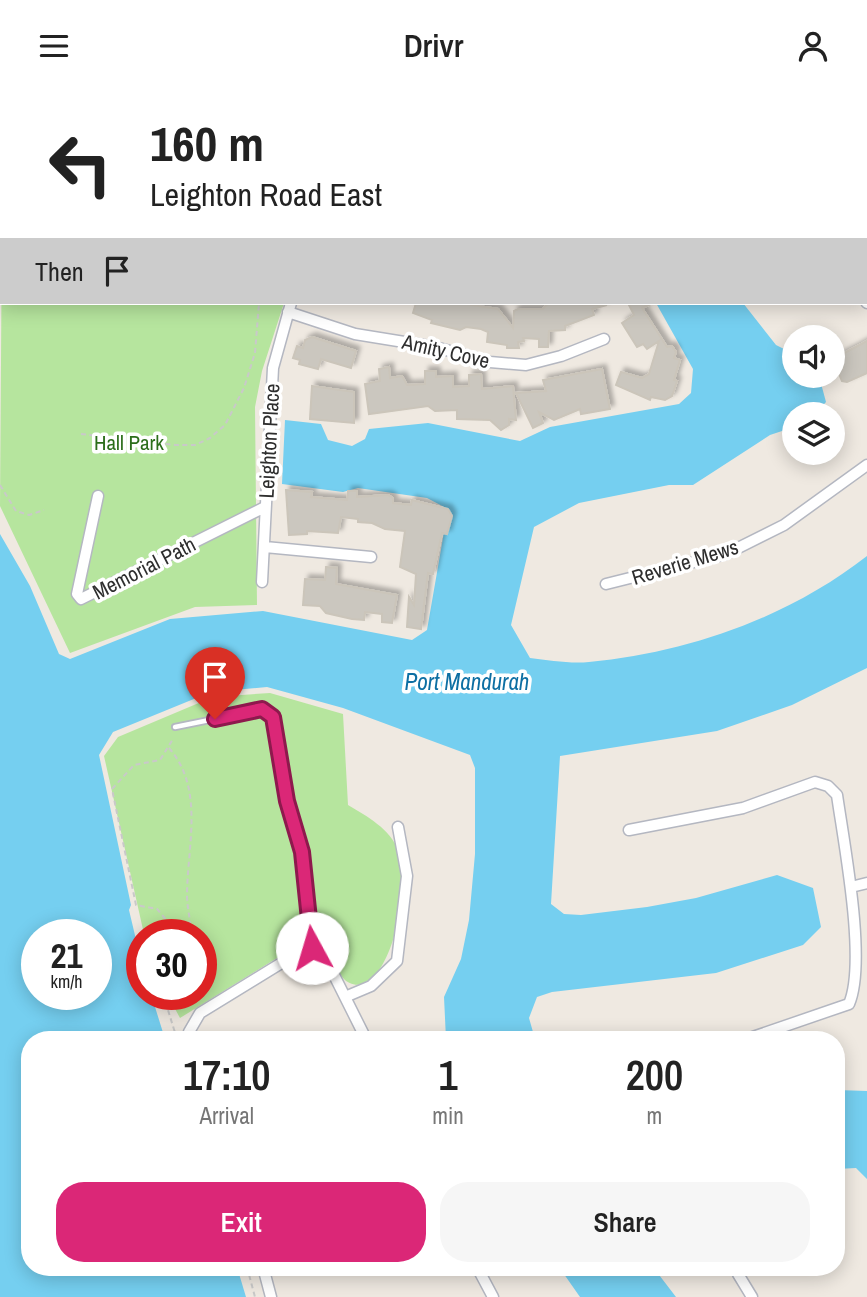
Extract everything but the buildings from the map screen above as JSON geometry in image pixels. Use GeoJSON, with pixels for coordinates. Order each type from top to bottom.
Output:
{"type":"FeatureCollection","features":[{"type":"Feature","properties":{"kind":"street","name":"Amity Cove"},"geometry":{"type":"LineString","coordinates":[[290,307],[355,334],[435,347],[490,362],[526,365],[561,356],[604,339]]}},
{"type":"Feature","properties":{"kind":"street","name":"Leighton Place"},"geometry":{"type":"LineString","coordinates":[[262,582],[273,368],[290,307]]}},
{"type":"Feature","properties":{"kind":"street","name":"Reverie Mews"},"geometry":{"type":"LineString","coordinates":[[606,584],[726,554],[784,525],[867,465]]}},
{"type":"Feature","properties":{"kind":"street","name":"Memorial Path"},"geometry":{"type":"LineString","coordinates":[[98,496],[77,594],[81,599],[265,507]]}},
{"type":"Feature","properties":{"kind":"street"},"geometry":{"type":"LineString","coordinates":[[265,547],[371,557]]}},
{"type":"Feature","properties":{"kind":"street"},"geometry":{"type":"LineString","coordinates":[[235,715],[262,709],[270,712],[276,726],[287,801],[302,852],[312,948]]}},
{"type":"Feature","properties":{"kind":"street"},"geometry":{"type":"LineString","coordinates":[[629,830],[743,808],[815,782],[828,786],[837,795],[851,887],[857,987],[849,1005],[771,1031]]}},
{"type":"Feature","properties":{"kind":"street"},"geometry":{"type":"LineString","coordinates":[[345,997],[371,986],[397,961],[407,876],[398,827]]}},
{"type":"Feature","properties":{"kind":"street"},"geometry":{"type":"LineString","coordinates":[[851,887],[867,883]]}},
{"type":"Feature","properties":{"kind":"street"},"geometry":{"type":"LineString","coordinates":[[191,1031],[200,1013],[301,951],[312,948],[323,953],[362,1031]]}},
{"type":"Feature","properties":{"kind":"street"},"geometry":{"type":"LineString","coordinates":[[265,1276],[271,1297]]}},
{"type":"Feature","properties":{"kind":"street"},"geometry":{"type":"LineString","coordinates":[[482,1276],[493,1297]]}},
{"type":"Feature","properties":{"kind":"street"},"geometry":{"type":"LineString","coordinates":[[739,1276],[752,1297]]}},
{"type":"Feature","properties":{"kind":"lane"},"geometry":{"type":"LineString","coordinates":[[175,727],[235,715]]}},
{"type":"Feature","properties":{"kind":"path"},"geometry":{"type":"LineString","coordinates":[[81,434],[175,445],[195,445],[210,438],[225,425],[244,388],[255,353],[259,305]]}},
{"type":"Feature","properties":{"kind":"path"},"geometry":{"type":"LineString","coordinates":[[0,485],[16,511],[29,515],[44,510]]}},
{"type":"Feature","properties":{"kind":"path"},"geometry":{"type":"LineString","coordinates":[[165,919],[157,909],[136,905],[112,789],[134,765],[160,760],[173,739]]}},
{"type":"Feature","properties":{"kind":"path"},"geometry":{"type":"LineString","coordinates":[[168,747],[184,768],[190,793],[192,830],[187,895],[188,919]]}},
{"type":"Feature","properties":{"kind":"path"},"geometry":{"type":"LineString","coordinates":[[168,1010],[175,1031]]}},
{"type":"Feature","properties":{"kind":"path"},"geometry":{"type":"LineString","coordinates":[[249,1276],[255,1297]]}},
{"type":"Feature","properties":{"kind":"green space","name":"Hall Park"},"geometry":{"type":"Polygon","coordinates":[[[1,305],[283,305],[262,371],[255,407],[257,605],[195,607],[70,653],[0,506],[1,305]]]}},
{"type":"Feature","properties":{"kind":"green space"},"geometry":{"type":"Polygon","coordinates":[[[270,693],[343,714],[348,805],[390,836],[399,851],[402,864],[401,902],[392,944],[384,963],[374,976],[363,984],[352,984],[343,978],[329,949],[303,942],[217,995],[217,919],[141,919],[104,756],[118,737],[213,697],[270,693]]]}},
{"type":"Feature","properties":{"kind":"green space"},"geometry":{"type":"Polygon","coordinates":[[[176,1010],[193,1010],[180,1018],[176,1010]]]}},
{"type":"Feature","properties":{"kind":"water","name":"Port Mandurah"},"geometry":{"type":"Polygon","coordinates":[[[657,305],[745,305],[776,345],[782,348],[782,388],[822,388],[826,402],[782,402],[782,431],[770,435],[693,485],[669,485],[579,503],[534,527],[511,625],[530,658],[589,662],[700,641],[736,629],[805,597],[867,556],[867,668],[792,705],[717,731],[560,756],[551,904],[564,914],[581,915],[647,907],[696,898],[777,875],[813,888],[821,927],[803,945],[716,973],[552,992],[537,997],[529,1018],[533,1031],[446,1031],[444,997],[461,959],[469,920],[475,854],[475,768],[470,755],[343,708],[267,687],[211,692],[113,732],[99,755],[131,905],[131,919],[126,919],[126,1010],[156,1010],[163,1031],[21,1031],[21,1276],[240,1276],[246,1297],[0,1297],[0,534],[30,586],[59,654],[70,659],[170,619],[263,611],[412,640],[427,630],[448,509],[427,498],[358,488],[343,492],[282,484],[285,420],[321,424],[328,440],[352,446],[365,439],[369,429],[428,423],[520,441],[550,427],[679,404],[691,393],[693,369],[657,305]]]}},
{"type":"Feature","properties":{"kind":"water"},"geometry":{"type":"Polygon","coordinates":[[[845,1090],[867,1091],[867,1179],[856,1168],[845,1169],[845,1090]]]}},
{"type":"Feature","properties":{"kind":"water"},"geometry":{"type":"Polygon","coordinates":[[[565,1276],[660,1276],[676,1297],[580,1297],[565,1276]]]}},
{"type":"Feature","properties":{"kind":"route"},"geometry":{"type":"LineString","coordinates":[[215,719],[262,709],[270,712],[273,717],[287,801],[302,852],[312,948]]}}]}
